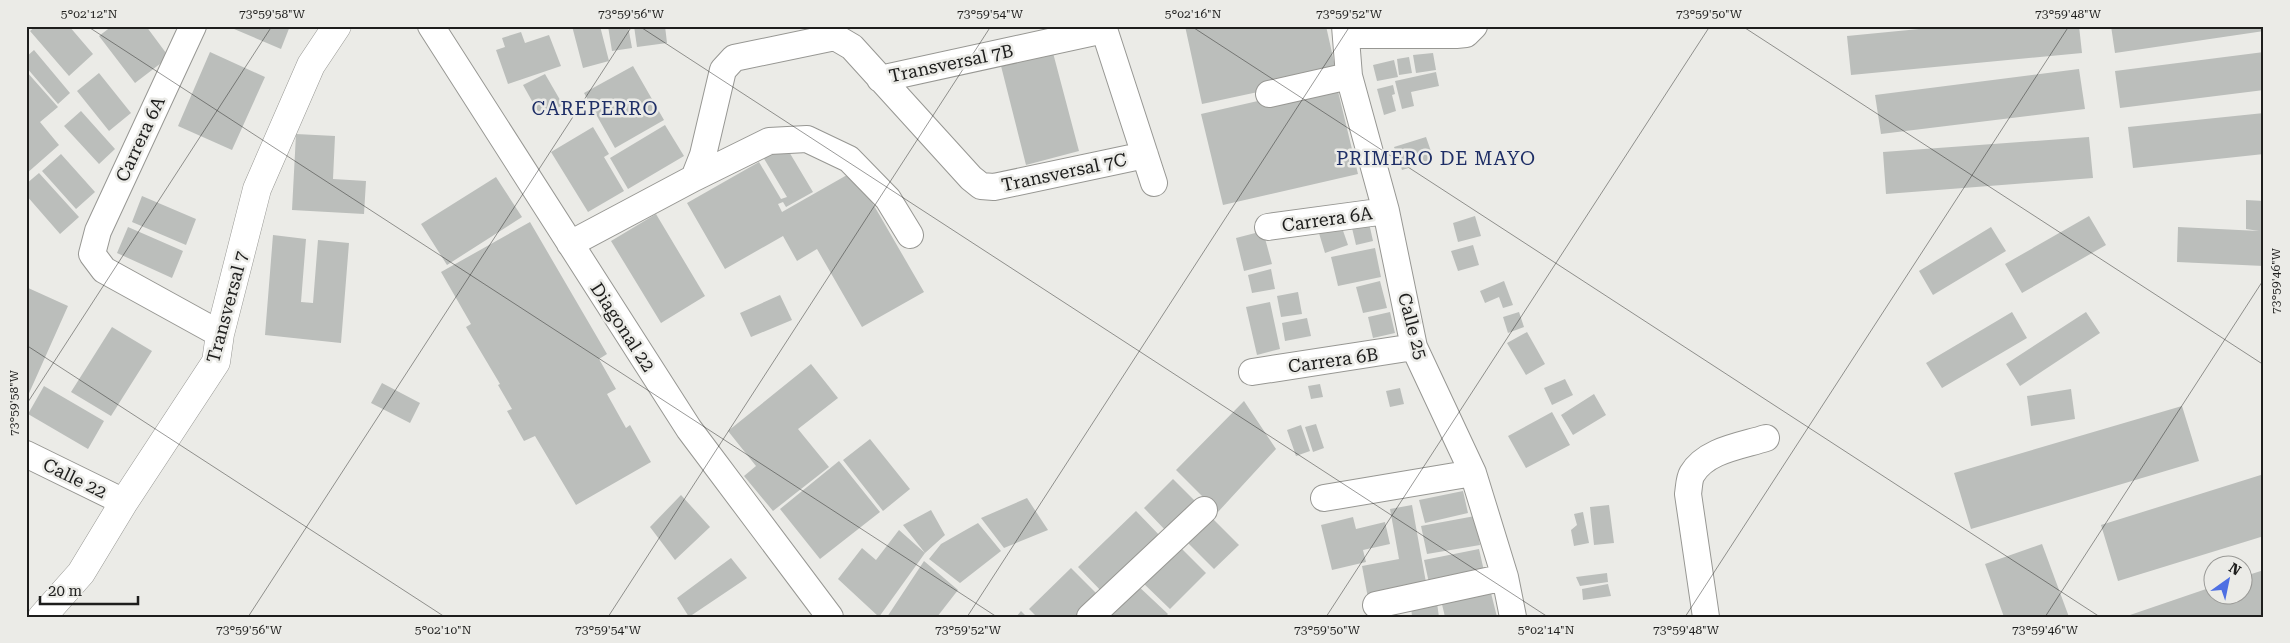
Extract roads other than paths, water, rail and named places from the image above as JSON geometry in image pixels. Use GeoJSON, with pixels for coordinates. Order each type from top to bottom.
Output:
{"type":"FeatureCollection","features":[{"type":"Feature","properties":{"kind":"street","name":"Carrera 6A"},"geometry":{"type":"LineString","coordinates":[[193,26],[98,231],[92,254],[104,270],[220,334]]}},
{"type":"Feature","properties":{"kind":"street","name":"Transversal 7"},"geometry":{"type":"LineString","coordinates":[[42,617],[81,573],[124,502],[216,362],[220,334],[257,189],[311,65],[337,26]]}},
{"type":"Feature","properties":{"kind":"street"},"geometry":{"type":"LineString","coordinates":[[1346,31],[1456,35],[1466,34],[1474,26]]}},
{"type":"Feature","properties":{"kind":"street","name":"Diagonal 22"},"geometry":{"type":"LineString","coordinates":[[435,27],[689,430],[830,617]]}},
{"type":"Feature","properties":{"kind":"street"},"geometry":{"type":"LineString","coordinates":[[1103,28],[1154,183]]}},
{"type":"Feature","properties":{"kind":"street","name":"Transversal 7B"},"geometry":{"type":"LineString","coordinates":[[694,178],[704,155],[723,70],[734,58],[835,37],[852,47],[880,79],[1103,28]]}},
{"type":"Feature","properties":{"kind":"street","name":"Calle 25"},"geometry":{"type":"LineString","coordinates":[[1346,31],[1349,76],[1386,211],[1414,348],[1473,473],[1505,577],[1513,617]]}},
{"type":"Feature","properties":{"kind":"street"},"geometry":{"type":"LineString","coordinates":[[1268,94],[1349,76]]}},
{"type":"Feature","properties":{"kind":"street","name":"Transversal 7C"},"geometry":{"type":"LineString","coordinates":[[880,79],[971,178],[981,186],[994,186],[1145,155]]}},
{"type":"Feature","properties":{"kind":"street"},"geometry":{"type":"LineString","coordinates":[[570,244],[694,178],[769,141],[807,139],[849,159],[888,199],[910,235]]}},
{"type":"Feature","properties":{"kind":"street","name":"Carrera 6A"},"geometry":{"type":"LineString","coordinates":[[1268,227],[1386,211]]}},
{"type":"Feature","properties":{"kind":"street","name":"Carrera 6B"},"geometry":{"type":"LineString","coordinates":[[1252,372],[1414,348]]}},
{"type":"Feature","properties":{"kind":"street"},"geometry":{"type":"LineString","coordinates":[[1706,617],[1688,494],[1691,475],[1704,461],[1717,453],[1766,438]]}},
{"type":"Feature","properties":{"kind":"street","name":"Calle 22"},"geometry":{"type":"LineString","coordinates":[[26,454],[124,502]]}},
{"type":"Feature","properties":{"kind":"street"},"geometry":{"type":"LineString","coordinates":[[1324,498],[1473,473]]}},
{"type":"Feature","properties":{"kind":"street"},"geometry":{"type":"LineString","coordinates":[[1090,617],[1204,510]]}},
{"type":"Feature","properties":{"kind":"street"},"geometry":{"type":"LineString","coordinates":[[1376,605],[1505,577]]}},
{"type":"Feature","properties":{"kind":"district","name":"CAREPERRO"},"geometry":{"type":"Point","coordinates":[595,108]}},
{"type":"Feature","properties":{"kind":"district","name":"PRIMERO DE MAYO"},"geometry":{"type":"Point","coordinates":[1436,158]}}]}
